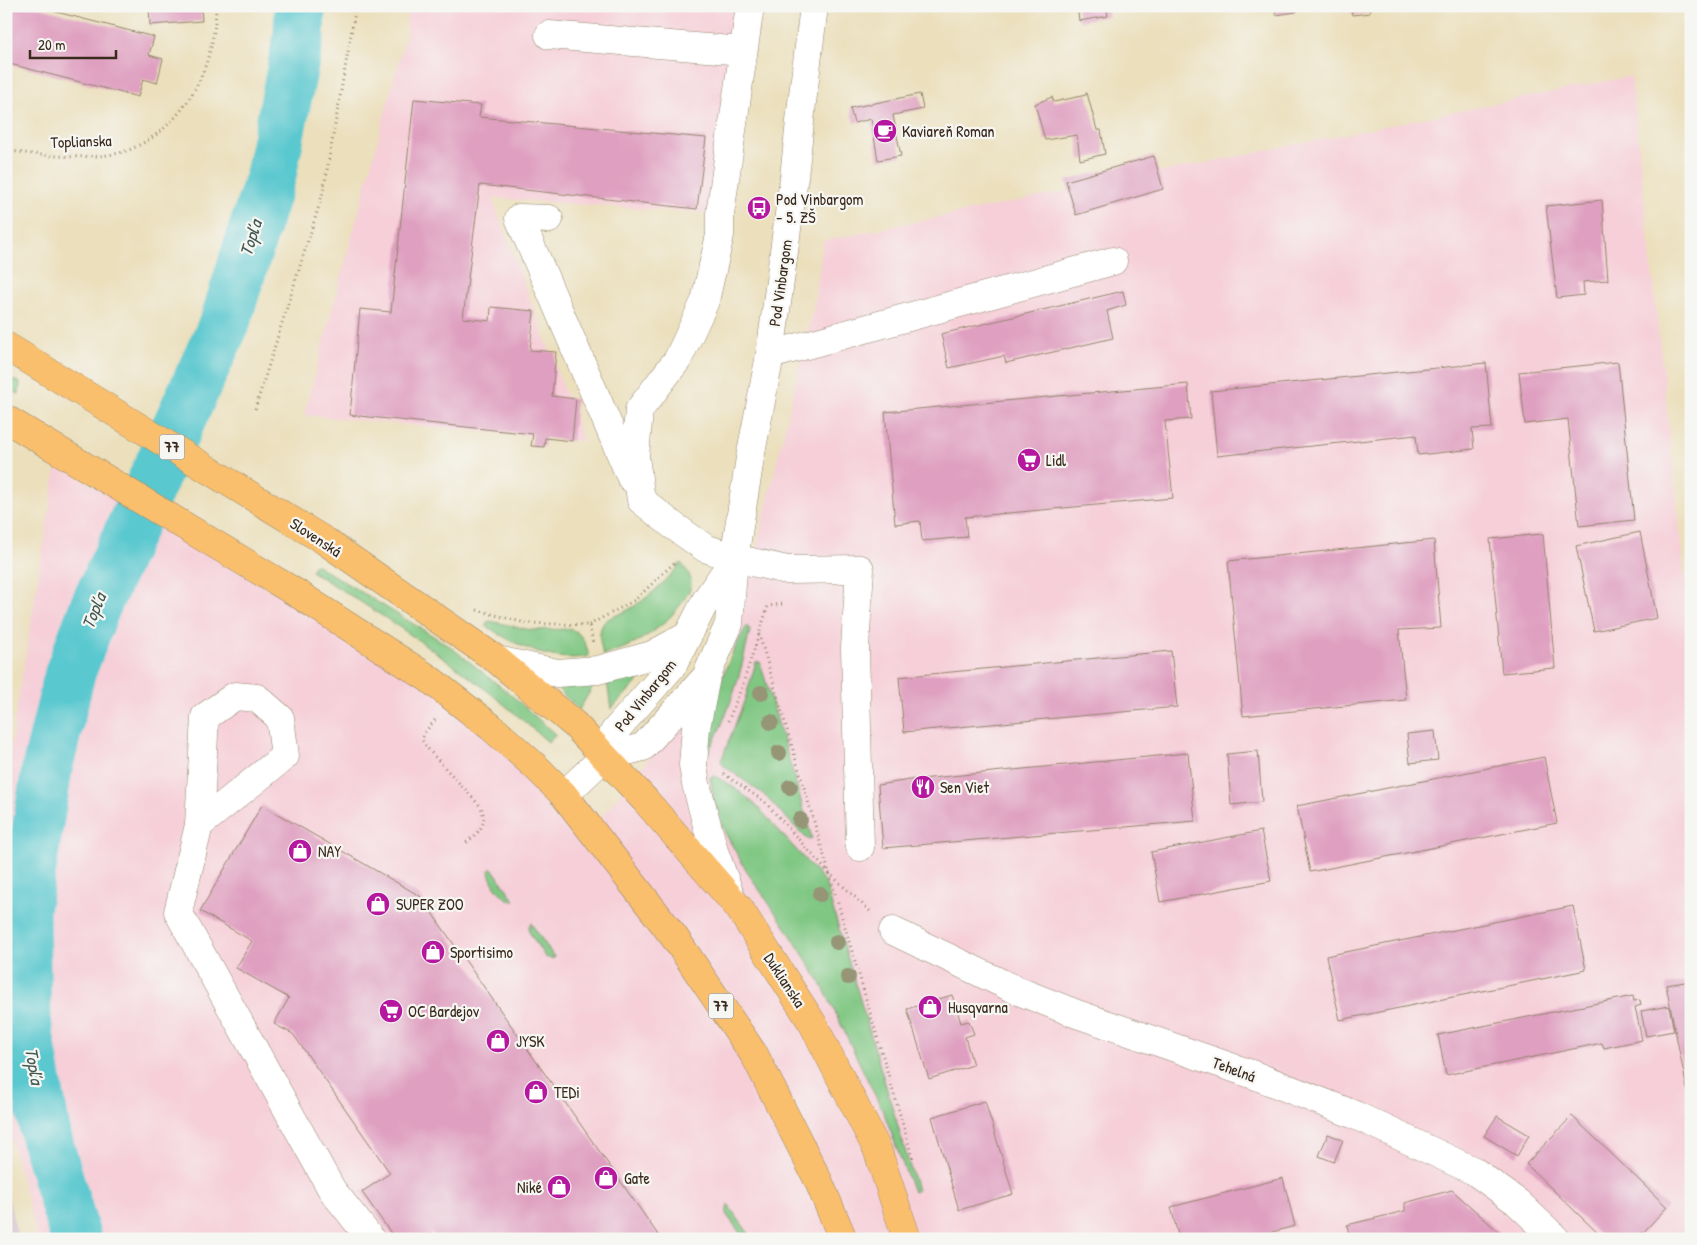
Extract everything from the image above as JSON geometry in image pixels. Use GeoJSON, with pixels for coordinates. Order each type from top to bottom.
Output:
{"type":"FeatureCollection","features":[{"type":"Feature","properties":{"kind":"main road","name":"Slovenská"},"geometry":{"type":"LineString","coordinates":[[13,349],[325,541],[497,660],[575,725],[604,757]]}},
{"type":"Feature","properties":{"kind":"main road","name":"77"},"geometry":{"type":"LineString","coordinates":[[6,419],[298,594],[428,678],[491,727],[536,767],[564,796],[675,938],[755,1056],[818,1180],[843,1239]]}},
{"type":"Feature","properties":{"kind":"main road","name":"Duklianska"},"geometry":{"type":"LineString","coordinates":[[604,757],[645,800],[732,899],[814,1024],[877,1149],[907,1239]]}},
{"type":"Feature","properties":{"kind":"street"},"geometry":{"type":"LineString","coordinates":[[641,500],[634,457],[639,410],[678,359],[705,301],[720,235],[720,214],[750,6]]}},
{"type":"Feature","properties":{"kind":"street","name":"Pod Vinbargom"},"geometry":{"type":"LineString","coordinates":[[732,899],[714,851],[696,784],[693,765],[696,728],[706,677],[729,624],[734,558],[750,458],[770,355],[794,177],[814,6]]}},
{"type":"Feature","properties":{"kind":"street"},"geometry":{"type":"LineString","coordinates":[[548,35],[743,51]]}},
{"type":"Feature","properties":{"kind":"street"},"geometry":{"type":"LineString","coordinates":[[549,219],[519,218],[641,500],[705,548],[734,558],[787,570],[860,569],[855,648],[860,847]]}},
{"type":"Feature","properties":{"kind":"street"},"geometry":{"type":"LineString","coordinates":[[770,355],[1113,261]]}},
{"type":"Feature","properties":{"kind":"street","name":"Pod Vinbargom"},"geometry":{"type":"LineString","coordinates":[[564,796],[604,757],[614,732],[673,665],[706,600],[734,558]]}},
{"type":"Feature","properties":{"kind":"street"},"geometry":{"type":"LineString","coordinates":[[497,660],[558,673],[598,670],[652,655],[687,636]]}},
{"type":"Feature","properties":{"kind":"street","name":"Pod Vinbargom"},"geometry":{"type":"LineString","coordinates":[[604,757],[643,747],[706,677]]}},
{"type":"Feature","properties":{"kind":"street"},"geometry":{"type":"LineString","coordinates":[[199,825],[178,912],[332,1190],[371,1239]]}},
{"type":"Feature","properties":{"kind":"street","name":"Tehelná"},"geometry":{"type":"LineString","coordinates":[[894,931],[1025,993],[1077,1014],[1254,1076],[1355,1115],[1474,1171],[1517,1202],[1556,1239]]}},
{"type":"Feature","properties":{"kind":"path","name":"Toplianska"},"geometry":{"type":"LineString","coordinates":[[6,150],[28,154],[101,156],[130,150],[160,133],[184,108],[196,90],[204,70],[216,27],[216,6]]}},
{"type":"Feature","properties":{"kind":"path"},"geometry":{"type":"LineString","coordinates":[[255,410],[323,192],[356,6]]}},
{"type":"Feature","properties":{"kind":"path"},"geometry":{"type":"LineString","coordinates":[[476,610],[525,623],[589,625],[635,600],[675,562]]}},
{"type":"Feature","properties":{"kind":"path"},"geometry":{"type":"LineString","coordinates":[[728,722],[742,687],[768,606],[783,604]]}},
{"type":"Feature","properties":{"kind":"path"},"geometry":{"type":"LineString","coordinates":[[589,625],[594,647]]}},
{"type":"Feature","properties":{"kind":"path"},"geometry":{"type":"LineString","coordinates":[[759,634],[914,1162]]}},
{"type":"Feature","properties":{"kind":"path"},"geometry":{"type":"LineString","coordinates":[[435,719],[425,732],[422,740],[427,748],[481,807],[485,818],[483,826],[464,845]]}},
{"type":"Feature","properties":{"kind":"path"},"geometry":{"type":"LineString","coordinates":[[718,771],[765,802],[828,872],[863,906],[894,931]]}},
{"type":"Feature","properties":{"kind":"shaded area"},"geometry":{"type":"Polygon","coordinates":[[[407,6],[745,6],[720,214],[492,198],[583,441],[304,415],[407,31],[407,6]]]}},
{"type":"Feature","properties":{"kind":"shaded area"},"geometry":{"type":"Polygon","coordinates":[[[1631,76],[1685,580],[1691,599],[1691,1239],[38,1239],[6,1120],[6,774],[57,464],[499,725],[601,817],[729,663],[814,306],[823,241],[1631,76]]]}},
{"type":"Feature","properties":{"kind":"shaded area"},"geometry":{"type":"Polygon","coordinates":[[[6,1187],[18,1239],[6,1239],[6,1187]]]}},
{"type":"Feature","properties":{"kind":"green space"},"geometry":{"type":"Polygon","coordinates":[[[6,376],[20,383],[19,394],[6,389],[6,376]]]}},
{"type":"Feature","properties":{"kind":"green space"},"geometry":{"type":"Polygon","coordinates":[[[681,563],[689,574],[691,586],[676,611],[658,628],[637,642],[603,655],[600,636],[601,628],[605,622],[649,596],[681,563]]]}},
{"type":"Feature","properties":{"kind":"green space"},"geometry":{"type":"Polygon","coordinates":[[[315,564],[448,645],[510,694],[556,735],[548,742],[499,700],[448,661],[381,615],[311,571],[315,564]]]}},
{"type":"Feature","properties":{"kind":"green space"},"geometry":{"type":"Polygon","coordinates":[[[490,621],[531,630],[571,629],[581,637],[589,656],[561,657],[534,651],[509,640],[486,626],[487,622],[490,621]]]}},
{"type":"Feature","properties":{"kind":"green space"},"geometry":{"type":"Polygon","coordinates":[[[747,626],[750,630],[733,694],[722,725],[707,754],[708,727],[718,689],[729,661],[747,626]]]}},
{"type":"Feature","properties":{"kind":"green space"},"geometry":{"type":"Polygon","coordinates":[[[756,662],[760,662],[812,838],[810,840],[763,794],[724,766],[721,761],[745,699],[756,662]]]}},
{"type":"Feature","properties":{"kind":"green space"},"geometry":{"type":"Polygon","coordinates":[[[653,666],[611,709],[607,681],[620,679],[653,666]]]}},
{"type":"Feature","properties":{"kind":"green space"},"geometry":{"type":"Polygon","coordinates":[[[592,683],[592,688],[579,710],[555,686],[592,683]]]}},
{"type":"Feature","properties":{"kind":"green space"},"geometry":{"type":"Polygon","coordinates":[[[715,776],[735,788],[756,805],[825,882],[917,1190],[913,1192],[885,1116],[822,985],[787,929],[747,872],[723,829],[713,797],[710,777],[715,776]]]}},
{"type":"Feature","properties":{"kind":"green space"},"geometry":{"type":"Polygon","coordinates":[[[492,868],[515,901],[506,898],[498,890],[490,875],[489,870],[492,868]]]}},
{"type":"Feature","properties":{"kind":"green space"},"geometry":{"type":"Polygon","coordinates":[[[531,923],[555,957],[552,959],[545,957],[529,932],[531,923]]]}},
{"type":"Feature","properties":{"kind":"green space"},"geometry":{"type":"Polygon","coordinates":[[[728,1205],[752,1238],[746,1239],[743,1237],[726,1214],[728,1205]]]}},
{"type":"Feature","properties":{"kind":"building"},"geometry":{"type":"Polygon","coordinates":[[[6,6],[33,6],[154,37],[149,55],[163,59],[157,83],[143,79],[138,97],[6,63],[6,6]]]}},
{"type":"Feature","properties":{"kind":"building"},"geometry":{"type":"Polygon","coordinates":[[[149,6],[201,6],[202,21],[150,25],[149,6]]]}},
{"type":"Feature","properties":{"kind":"building"},"geometry":{"type":"Polygon","coordinates":[[[1077,6],[1106,6],[1108,16],[1079,21],[1077,6]]]}},
{"type":"Feature","properties":{"kind":"building"},"geometry":{"type":"Polygon","coordinates":[[[1275,6],[1296,6],[1296,12],[1276,15],[1275,6]]]}},
{"type":"Feature","properties":{"kind":"building"},"geometry":{"type":"Polygon","coordinates":[[[1351,6],[1369,6],[1370,13],[1352,15],[1351,6]]]}},
{"type":"Feature","properties":{"kind":"building"},"geometry":{"type":"Polygon","coordinates":[[[1086,93],[1097,130],[1101,130],[1105,154],[1080,160],[1077,135],[1045,140],[1035,104],[1052,97],[1054,102],[1086,95],[1086,93]]]}},
{"type":"Feature","properties":{"kind":"building"},"geometry":{"type":"Polygon","coordinates":[[[920,94],[923,109],[893,115],[901,156],[878,160],[871,119],[854,123],[850,108],[920,94]]]}},
{"type":"Feature","properties":{"kind":"building"},"geometry":{"type":"Polygon","coordinates":[[[414,99],[481,105],[479,117],[706,138],[697,209],[480,185],[463,318],[490,321],[491,307],[534,311],[530,350],[556,352],[552,396],[576,399],[572,441],[545,438],[544,447],[531,446],[533,434],[350,415],[360,309],[391,312],[414,99]]]}},
{"type":"Feature","properties":{"kind":"building"},"geometry":{"type":"Polygon","coordinates":[[[1154,156],[1163,189],[1076,215],[1066,181],[1154,156]]]}},
{"type":"Feature","properties":{"kind":"building"},"geometry":{"type":"Polygon","coordinates":[[[1602,200],[1608,280],[1583,282],[1584,295],[1557,298],[1546,206],[1602,200]]]}},
{"type":"Feature","properties":{"kind":"building"},"geometry":{"type":"Polygon","coordinates":[[[1123,291],[1126,305],[1107,311],[1113,338],[1006,363],[1004,356],[949,368],[941,334],[1123,291]]]}},
{"type":"Feature","properties":{"kind":"building"},"geometry":{"type":"Polygon","coordinates":[[[1618,362],[1634,520],[1579,526],[1568,419],[1525,424],[1519,372],[1618,362]]]}},
{"type":"Feature","properties":{"kind":"building"},"geometry":{"type":"Polygon","coordinates":[[[1486,363],[1492,428],[1472,429],[1474,449],[1418,455],[1416,435],[1217,456],[1211,391],[1486,363]]]}},
{"type":"Feature","properties":{"kind":"building","name":"Lidl"},"geometry":{"type":"Polygon","coordinates":[[[1188,384],[1191,419],[1165,421],[1173,498],[965,517],[967,537],[922,541],[920,521],[895,524],[885,412],[1188,384]]]}},
{"type":"Feature","properties":{"kind":"building"},"geometry":{"type":"Polygon","coordinates":[[[1640,532],[1657,618],[1594,631],[1576,546],[1640,532]]]}},
{"type":"Feature","properties":{"kind":"building"},"geometry":{"type":"Polygon","coordinates":[[[1543,534],[1555,668],[1502,673],[1490,539],[1543,534]]]}},
{"type":"Feature","properties":{"kind":"building"},"geometry":{"type":"Polygon","coordinates":[[[1434,540],[1441,628],[1399,630],[1406,700],[1243,716],[1228,561],[1434,540]]]}},
{"type":"Feature","properties":{"kind":"building"},"geometry":{"type":"Polygon","coordinates":[[[1171,651],[1177,707],[904,732],[899,677],[1171,651]]]}},
{"type":"Feature","properties":{"kind":"building"},"geometry":{"type":"Polygon","coordinates":[[[1435,731],[1438,760],[1410,763],[1407,734],[1435,731]]]}},
{"type":"Feature","properties":{"kind":"building"},"geometry":{"type":"Polygon","coordinates":[[[1258,751],[1262,802],[1231,805],[1227,754],[1258,751]]]}},
{"type":"Feature","properties":{"kind":"building"},"geometry":{"type":"Polygon","coordinates":[[[1188,753],[1195,821],[883,848],[878,785],[910,780],[1188,753]]]}},
{"type":"Feature","properties":{"kind":"building"},"geometry":{"type":"Polygon","coordinates":[[[1544,757],[1557,823],[1310,872],[1297,806],[1544,757]]]}},
{"type":"Feature","properties":{"kind":"building","name":"OC Bardejov"},"geometry":{"type":"Polygon","coordinates":[[[262,805],[420,896],[661,1239],[436,1239],[432,1233],[424,1239],[395,1239],[362,1192],[390,1173],[293,1034],[274,1024],[289,998],[236,968],[252,941],[200,911],[262,805]]]}},
{"type":"Feature","properties":{"kind":"building"},"geometry":{"type":"Polygon","coordinates":[[[1261,831],[1271,881],[1160,902],[1151,852],[1261,831]]]}},
{"type":"Feature","properties":{"kind":"building"},"geometry":{"type":"Polygon","coordinates":[[[1573,906],[1586,970],[1340,1020],[1326,956],[1573,906]]]}},
{"type":"Feature","properties":{"kind":"building"},"geometry":{"type":"Polygon","coordinates":[[[1691,981],[1691,1104],[1690,1104],[1666,985],[1691,981]]]}},
{"type":"Feature","properties":{"kind":"building"},"geometry":{"type":"Polygon","coordinates":[[[952,995],[961,1023],[969,1021],[974,1034],[965,1037],[973,1065],[929,1079],[907,1009],[952,995]]]}},
{"type":"Feature","properties":{"kind":"building"},"geometry":{"type":"Polygon","coordinates":[[[1633,996],[1634,1001],[1640,1000],[1641,1005],[1635,1007],[1642,1040],[1604,1048],[1602,1043],[1446,1075],[1438,1035],[1633,996]]]}},
{"type":"Feature","properties":{"kind":"building"},"geometry":{"type":"Polygon","coordinates":[[[1669,1006],[1674,1031],[1646,1036],[1641,1011],[1669,1006]]]}},
{"type":"Feature","properties":{"kind":"building"},"geometry":{"type":"Polygon","coordinates":[[[985,1101],[1013,1194],[959,1210],[932,1117],[985,1101]]]}},
{"type":"Feature","properties":{"kind":"building"},"geometry":{"type":"Polygon","coordinates":[[[1497,1116],[1529,1135],[1517,1156],[1484,1136],[1497,1116]]]}},
{"type":"Feature","properties":{"kind":"building"},"geometry":{"type":"Polygon","coordinates":[[[1572,1116],[1667,1207],[1637,1239],[1604,1239],[1526,1164],[1572,1116]]]}},
{"type":"Feature","properties":{"kind":"building"},"geometry":{"type":"Polygon","coordinates":[[[1328,1134],[1343,1140],[1334,1162],[1319,1156],[1328,1134]]]}},
{"type":"Feature","properties":{"kind":"building"},"geometry":{"type":"Polygon","coordinates":[[[1283,1178],[1295,1226],[1246,1239],[1179,1239],[1171,1207],[1283,1178]]]}},
{"type":"Feature","properties":{"kind":"building"},"geometry":{"type":"Polygon","coordinates":[[[1452,1190],[1501,1234],[1480,1239],[1350,1239],[1347,1225],[1405,1211],[1405,1203],[1452,1190]]]}},
{"type":"Feature","properties":{"kind":"waterway","name":"Topľa"},"geometry":{"type":"LineString","coordinates":[[76,1239],[46,1137],[26,1022],[24,911],[47,769],[70,673],[95,607],[225,322],[271,175],[299,35],[300,6]]}},
{"type":"Feature","properties":{"kind":"place","name":"Kaviareň Roman"},"geometry":{"type":"Point","coordinates":[885,131]}},
{"type":"Feature","properties":{"kind":"place","name":"Pod Vinbargom - 5. ZŠ"},"geometry":{"type":"Point","coordinates":[759,208]}},
{"type":"Feature","properties":{"kind":"place","name":"Lidl"},"geometry":{"type":"Point","coordinates":[1029,460]}},
{"type":"Feature","properties":{"kind":"place","name":"Sen Viet"},"geometry":{"type":"Point","coordinates":[923,787]}},
{"type":"Feature","properties":{"kind":"place","name":"NAY"},"geometry":{"type":"Point","coordinates":[300,851]}},
{"type":"Feature","properties":{"kind":"place","name":"SUPER ZOO"},"geometry":{"type":"Point","coordinates":[378,904]}},
{"type":"Feature","properties":{"kind":"place","name":"Sportisimo"},"geometry":{"type":"Point","coordinates":[433,952]}},
{"type":"Feature","properties":{"kind":"place","name":"Husqvarna"},"geometry":{"type":"Point","coordinates":[930,1007]}},
{"type":"Feature","properties":{"kind":"place","name":"OC Bardejov"},"geometry":{"type":"Point","coordinates":[391,1011]}},
{"type":"Feature","properties":{"kind":"place","name":"JYSK"},"geometry":{"type":"Point","coordinates":[498,1041]}},
{"type":"Feature","properties":{"kind":"place","name":"TEDi"},"geometry":{"type":"Point","coordinates":[536,1092]}},
{"type":"Feature","properties":{"kind":"place","name":"Gate"},"geometry":{"type":"Point","coordinates":[606,1178]}},
{"type":"Feature","properties":{"kind":"place","name":"Niké"},"geometry":{"type":"Point","coordinates":[559,1187]}}]}
